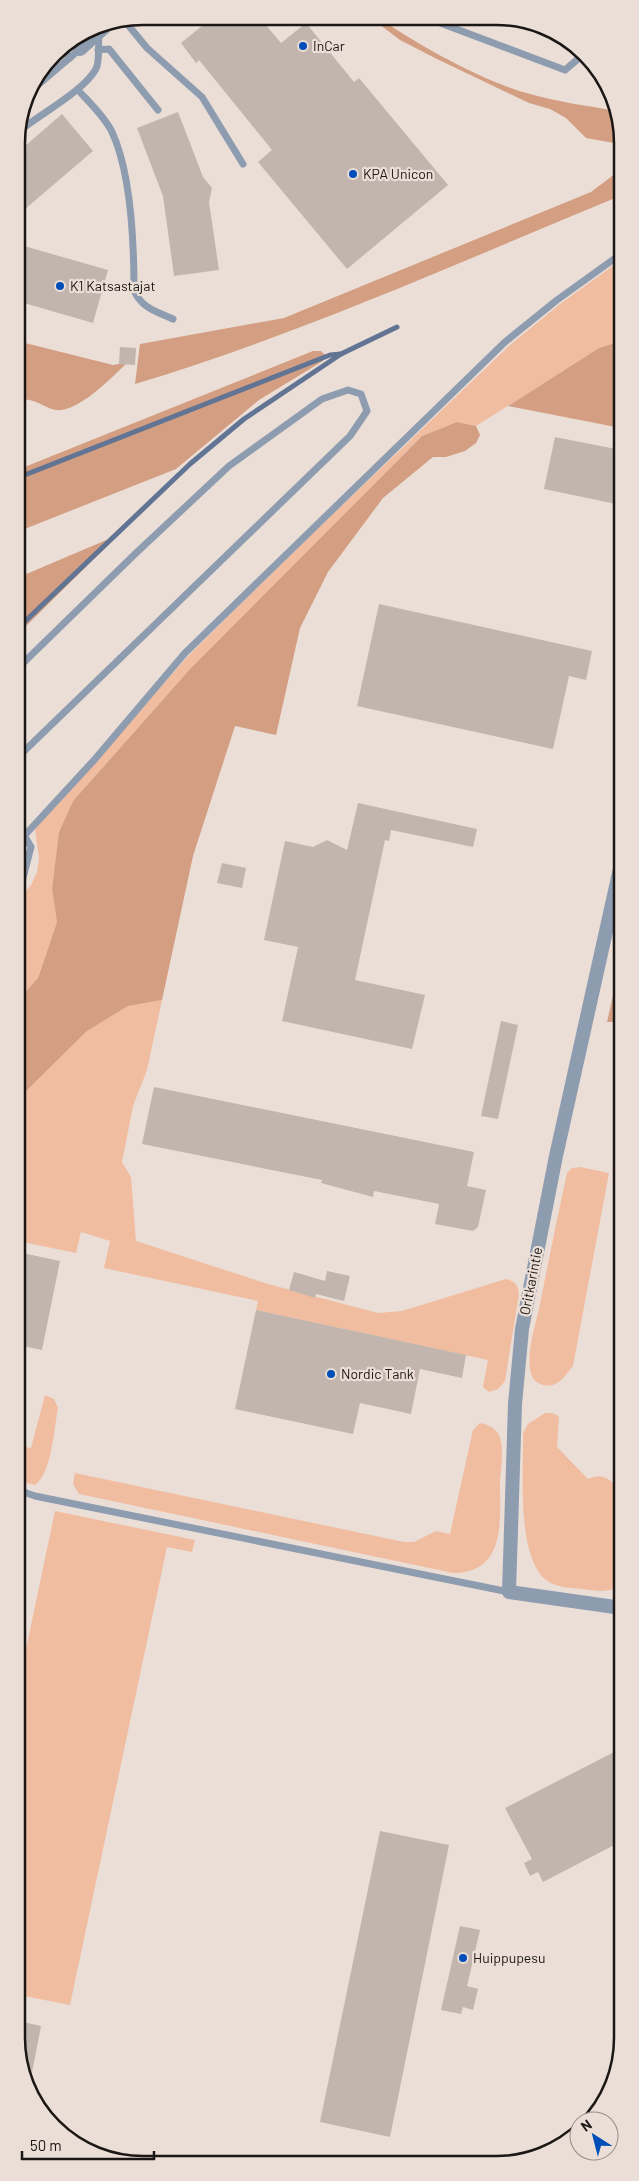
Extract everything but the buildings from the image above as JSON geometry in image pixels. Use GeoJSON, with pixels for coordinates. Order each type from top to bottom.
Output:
{"type":"FeatureCollection","features":[{"type":"Feature","properties":{"kind":"street"},"geometry":{"type":"LineString","coordinates":[[75,54],[96,35]]}},
{"type":"Feature","properties":{"kind":"street","name":"Oritkarintie"},"geometry":{"type":"LineString","coordinates":[[509,1592],[515,1404],[522,1328],[556,1156],[614,895]]}},
{"type":"Feature","properties":{"kind":"street"},"geometry":{"type":"LineString","coordinates":[[509,1592],[614,1607]]}},
{"type":"Feature","properties":{"kind":"lane"},"geometry":{"type":"LineString","coordinates":[[446,25],[565,70],[578,59]]}},
{"type":"Feature","properties":{"kind":"lane"},"geometry":{"type":"LineString","coordinates":[[129,26],[147,48],[202,97],[243,164]]}},
{"type":"Feature","properties":{"kind":"lane"},"geometry":{"type":"LineString","coordinates":[[26,125],[37,116],[78,90],[96,68],[103,32]]}},
{"type":"Feature","properties":{"kind":"lane"},"geometry":{"type":"LineString","coordinates":[[98,50],[109,49],[158,110]]}},
{"type":"Feature","properties":{"kind":"lane"},"geometry":{"type":"LineString","coordinates":[[43,81],[75,54],[69,51]]}},
{"type":"Feature","properties":{"kind":"lane"},"geometry":{"type":"LineString","coordinates":[[78,90],[111,131],[120,158],[134,238],[134,290],[137,297],[150,309],[173,318]]}},
{"type":"Feature","properties":{"kind":"lane"},"geometry":{"type":"LineString","coordinates":[[25,870],[31,846],[25,835],[95,759],[185,653],[506,342],[557,300],[614,258]]}},
{"type":"Feature","properties":{"kind":"lane"},"geometry":{"type":"LineString","coordinates":[[25,661],[230,466],[322,399],[348,390],[361,394],[367,411],[350,436],[25,750]]}},
{"type":"Feature","properties":{"kind":"lane"},"geometry":{"type":"LineString","coordinates":[[25,1492],[509,1592]]}},
{"type":"Feature","properties":{"kind":"shaded area"},"geometry":{"type":"Polygon","coordinates":[[[380,25],[390,25],[452,62],[492,81],[530,94],[609,110],[614,143],[586,138],[566,118],[550,109],[529,103],[400,40],[380,25]]]}},
{"type":"Feature","properties":{"kind":"shaded area"},"geometry":{"type":"Polygon","coordinates":[[[614,175],[614,198],[319,320],[258,343],[135,384],[140,344],[284,318],[591,192],[614,175]]]}},
{"type":"Feature","properties":{"kind":"shaded area"},"geometry":{"type":"Polygon","coordinates":[[[614,265],[614,343],[599,348],[476,426],[457,422],[422,436],[191,668],[73,801],[59,832],[52,889],[57,922],[38,978],[25,992],[25,892],[31,885],[37,872],[39,858],[35,830],[40,822],[188,656],[310,536],[510,345],[560,304],[614,265]]]}},
{"type":"Feature","properties":{"kind":"shaded area"},"geometry":{"type":"Polygon","coordinates":[[[25,343],[113,365],[128,362],[106,383],[70,408],[55,410],[25,400],[25,343]]]}},
{"type":"Feature","properties":{"kind":"shaded area"},"geometry":{"type":"Polygon","coordinates":[[[614,343],[614,427],[508,406],[599,348],[614,343]]]}},
{"type":"Feature","properties":{"kind":"shaded area"},"geometry":{"type":"Polygon","coordinates":[[[313,351],[321,351],[325,355],[323,361],[259,400],[176,469],[25,529],[25,467],[313,351]]]}},
{"type":"Feature","properties":{"kind":"shaded area"},"geometry":{"type":"Polygon","coordinates":[[[457,422],[476,426],[480,435],[476,443],[465,451],[446,457],[433,457],[383,498],[328,572],[300,628],[276,735],[235,726],[193,856],[162,1000],[128,1006],[87,1031],[25,1092],[25,992],[38,978],[57,922],[52,889],[59,832],[73,801],[191,668],[422,436],[457,422]]]}},
{"type":"Feature","properties":{"kind":"shaded area"},"geometry":{"type":"Polygon","coordinates":[[[111,538],[108,545],[25,627],[25,575],[111,538]]]}},
{"type":"Feature","properties":{"kind":"shaded area"},"geometry":{"type":"Polygon","coordinates":[[[614,991],[614,1022],[607,1022],[614,991]]]}},
{"type":"Feature","properties":{"kind":"shaded area"},"geometry":{"type":"Polygon","coordinates":[[[162,1000],[147,1070],[133,1106],[122,1162],[131,1177],[136,1241],[268,1284],[378,1313],[402,1311],[506,1279],[514,1282],[519,1294],[505,1381],[498,1389],[489,1392],[483,1387],[488,1360],[256,1310],[258,1301],[104,1268],[110,1241],[81,1232],[76,1253],[25,1242],[25,1092],[87,1031],[128,1006],[162,1000]]]}},
{"type":"Feature","properties":{"kind":"shaded area"},"geometry":{"type":"Polygon","coordinates":[[[580,1167],[609,1173],[573,1366],[557,1383],[548,1386],[540,1384],[531,1375],[529,1362],[530,1347],[567,1173],[572,1168],[580,1167]]]}},
{"type":"Feature","properties":{"kind":"shaded area"},"geometry":{"type":"Polygon","coordinates":[[[45,1395],[54,1399],[58,1408],[49,1461],[41,1479],[35,1485],[25,1483],[25,1447],[31,1448],[45,1395]]]}},
{"type":"Feature","properties":{"kind":"shaded area"},"geometry":{"type":"Polygon","coordinates":[[[545,1413],[559,1416],[557,1447],[588,1479],[598,1476],[603,1477],[614,1484],[614,1589],[598,1591],[557,1585],[549,1582],[538,1571],[531,1555],[526,1535],[524,1513],[523,1433],[528,1424],[545,1413]]]}},
{"type":"Feature","properties":{"kind":"shaded area"},"geometry":{"type":"Polygon","coordinates":[[[480,1423],[495,1429],[501,1443],[500,1511],[497,1541],[492,1554],[483,1564],[471,1571],[453,1573],[79,1494],[73,1484],[75,1473],[404,1542],[414,1542],[436,1531],[450,1534],[473,1430],[480,1423]]]}},
{"type":"Feature","properties":{"kind":"shaded area"},"geometry":{"type":"Polygon","coordinates":[[[55,1511],[195,1540],[192,1552],[167,1547],[70,2005],[25,1996],[25,1654],[55,1511]]]}},
{"type":"Feature","properties":{"kind":"waterway"},"geometry":{"type":"LineString","coordinates":[[25,621],[190,464],[244,419],[341,354],[397,327]]}},
{"type":"Feature","properties":{"kind":"waterway"},"geometry":{"type":"LineString","coordinates":[[25,475],[330,355],[341,354]]}},
{"type":"Feature","properties":{"kind":"place","name":"InCar"},"geometry":{"type":"Point","coordinates":[303,46]}},
{"type":"Feature","properties":{"kind":"place","name":"KPA Unicon"},"geometry":{"type":"Point","coordinates":[353,174]}},
{"type":"Feature","properties":{"kind":"place","name":"K1 Katsastajat"},"geometry":{"type":"Point","coordinates":[60,286]}},
{"type":"Feature","properties":{"kind":"place","name":"Nordic Tank"},"geometry":{"type":"Point","coordinates":[331,1374]}},
{"type":"Feature","properties":{"kind":"place","name":"Huippupesu"},"geometry":{"type":"Point","coordinates":[463,1958]}}]}
